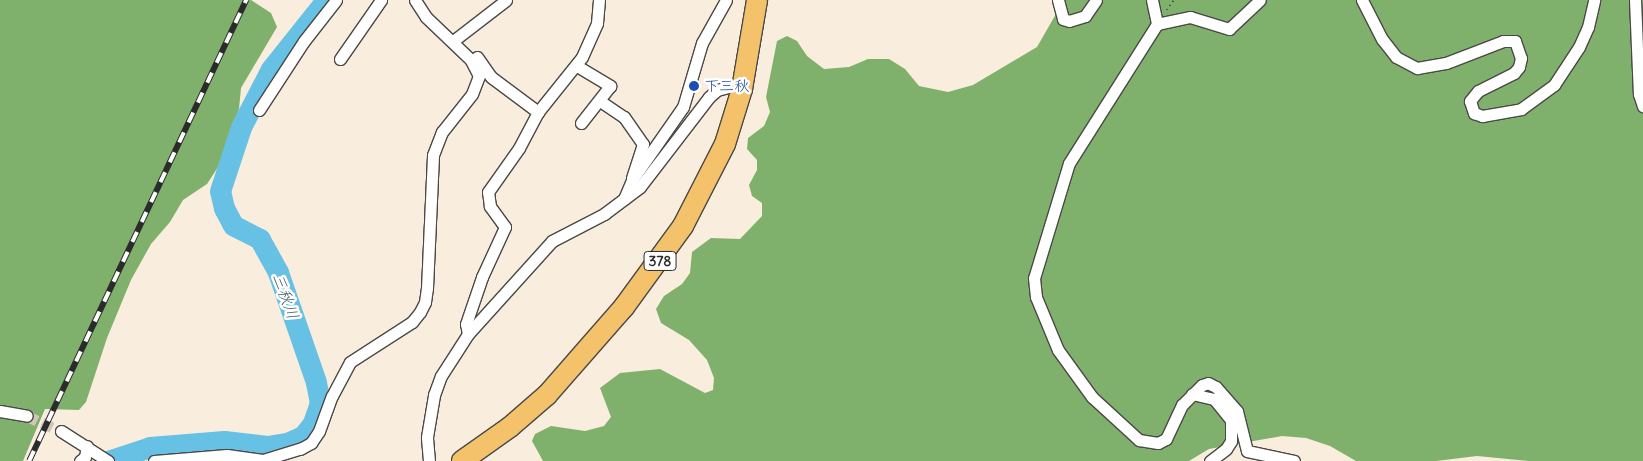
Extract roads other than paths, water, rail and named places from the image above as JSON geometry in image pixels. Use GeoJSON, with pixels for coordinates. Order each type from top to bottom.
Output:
{"type":"FeatureCollection","features":[{"type":"Feature","properties":{"kind":"highway","name":"378"},"geometry":{"type":"LineString","coordinates":[[462,461],[510,427],[547,395],[661,260],[717,165],[742,88],[757,0]]}},
{"type":"Feature","properties":{"kind":"street"},"geometry":{"type":"LineString","coordinates":[[258,110],[304,41],[336,0]]}},
{"type":"Feature","properties":{"kind":"street"},"geometry":{"type":"LineString","coordinates":[[340,59],[380,0]]}},
{"type":"Feature","properties":{"kind":"street"},"geometry":{"type":"LineString","coordinates":[[453,41],[506,0]]}},
{"type":"Feature","properties":{"kind":"street"},"geometry":{"type":"LineString","coordinates":[[468,334],[466,324],[482,277],[505,228],[504,222],[490,206],[488,192],[519,148],[538,112],[577,66],[597,23],[599,0]]}},
{"type":"Feature","properties":{"kind":"street"},"geometry":{"type":"LineString","coordinates":[[632,180],[683,107],[702,43],[726,0]]}},
{"type":"Feature","properties":{"kind":"street"},"geometry":{"type":"LineString","coordinates":[[1058,0],[1063,18],[1069,21],[1085,16],[1096,0]]}},
{"type":"Feature","properties":{"kind":"street"},"geometry":{"type":"LineString","coordinates":[[1152,0],[1157,24],[1069,162],[1033,288],[1058,350],[1092,397],[1139,440],[1158,443],[1166,439],[1182,405],[1202,385],[1208,383],[1216,387],[1237,411],[1247,451],[1294,461]]}},
{"type":"Feature","properties":{"kind":"street"},"geometry":{"type":"LineString","coordinates":[[1157,24],[1190,17],[1229,28],[1260,0]]}},
{"type":"Feature","properties":{"kind":"street"},"geometry":{"type":"LineString","coordinates":[[1362,0],[1382,39],[1396,56],[1417,68],[1446,62],[1503,41],[1515,41],[1522,58],[1519,67],[1514,73],[1478,90],[1470,101],[1474,113],[1482,116],[1521,108],[1554,85],[1579,47],[1588,27],[1594,0]]}},
{"type":"Feature","properties":{"kind":"street"},"geometry":{"type":"LineString","coordinates":[[1635,0],[1639,94],[1643,106]]}},
{"type":"Feature","properties":{"kind":"street"},"geometry":{"type":"LineString","coordinates":[[154,461],[227,454],[262,460],[311,442],[350,362],[412,322],[425,302],[433,155],[439,137],[472,94],[479,76],[466,54],[426,17],[412,1]]}},
{"type":"Feature","properties":{"kind":"street"},"geometry":{"type":"LineString","coordinates":[[466,54],[476,56],[491,77],[538,112]]}},
{"type":"Feature","properties":{"kind":"street"},"geometry":{"type":"LineString","coordinates":[[577,66],[610,86],[581,123]]}},
{"type":"Feature","properties":{"kind":"street"},"geometry":{"type":"LineString","coordinates":[[429,461],[427,437],[434,395],[441,376],[468,334],[552,241],[584,226],[623,200],[649,176],[709,97],[718,90],[732,86],[742,88]]}},
{"type":"Feature","properties":{"kind":"street"},"geometry":{"type":"LineString","coordinates":[[600,101],[624,117],[643,144],[632,180],[623,200]]}},
{"type":"Feature","properties":{"kind":"street"},"geometry":{"type":"LineString","coordinates":[[1192,394],[1214,400],[1231,420],[1231,441],[1226,449],[1210,461]]}},
{"type":"Feature","properties":{"kind":"street"},"geometry":{"type":"LineString","coordinates":[[0,411],[27,416]]}},
{"type":"Feature","properties":{"kind":"street"},"geometry":{"type":"LineString","coordinates":[[61,430],[105,459]]}},
{"type":"Feature","properties":{"kind":"street"},"geometry":{"type":"LineString","coordinates":[[80,461],[85,456],[87,446]]}},
{"type":"Feature","properties":{"kind":"waterway","name":"三秋川"},"geometry":{"type":"LineString","coordinates":[[108,461],[150,447],[224,441],[267,446],[287,443],[303,436],[313,423],[320,403],[316,382],[278,272],[260,239],[233,225],[224,208],[220,191],[241,127],[271,69],[326,0]]}},
{"type":"Feature","properties":{"kind":"tunnel"},"geometry":{"type":"LineString","coordinates":[[27,416],[61,431]]}},
{"type":"Feature","properties":{"kind":"railway"},"geometry":{"type":"LineString","coordinates":[[29,461],[246,0]]}},
{"type":"Feature","properties":{"kind":"place","name":"下三秋"},"geometry":{"type":"Point","coordinates":[694,86]}}]}
